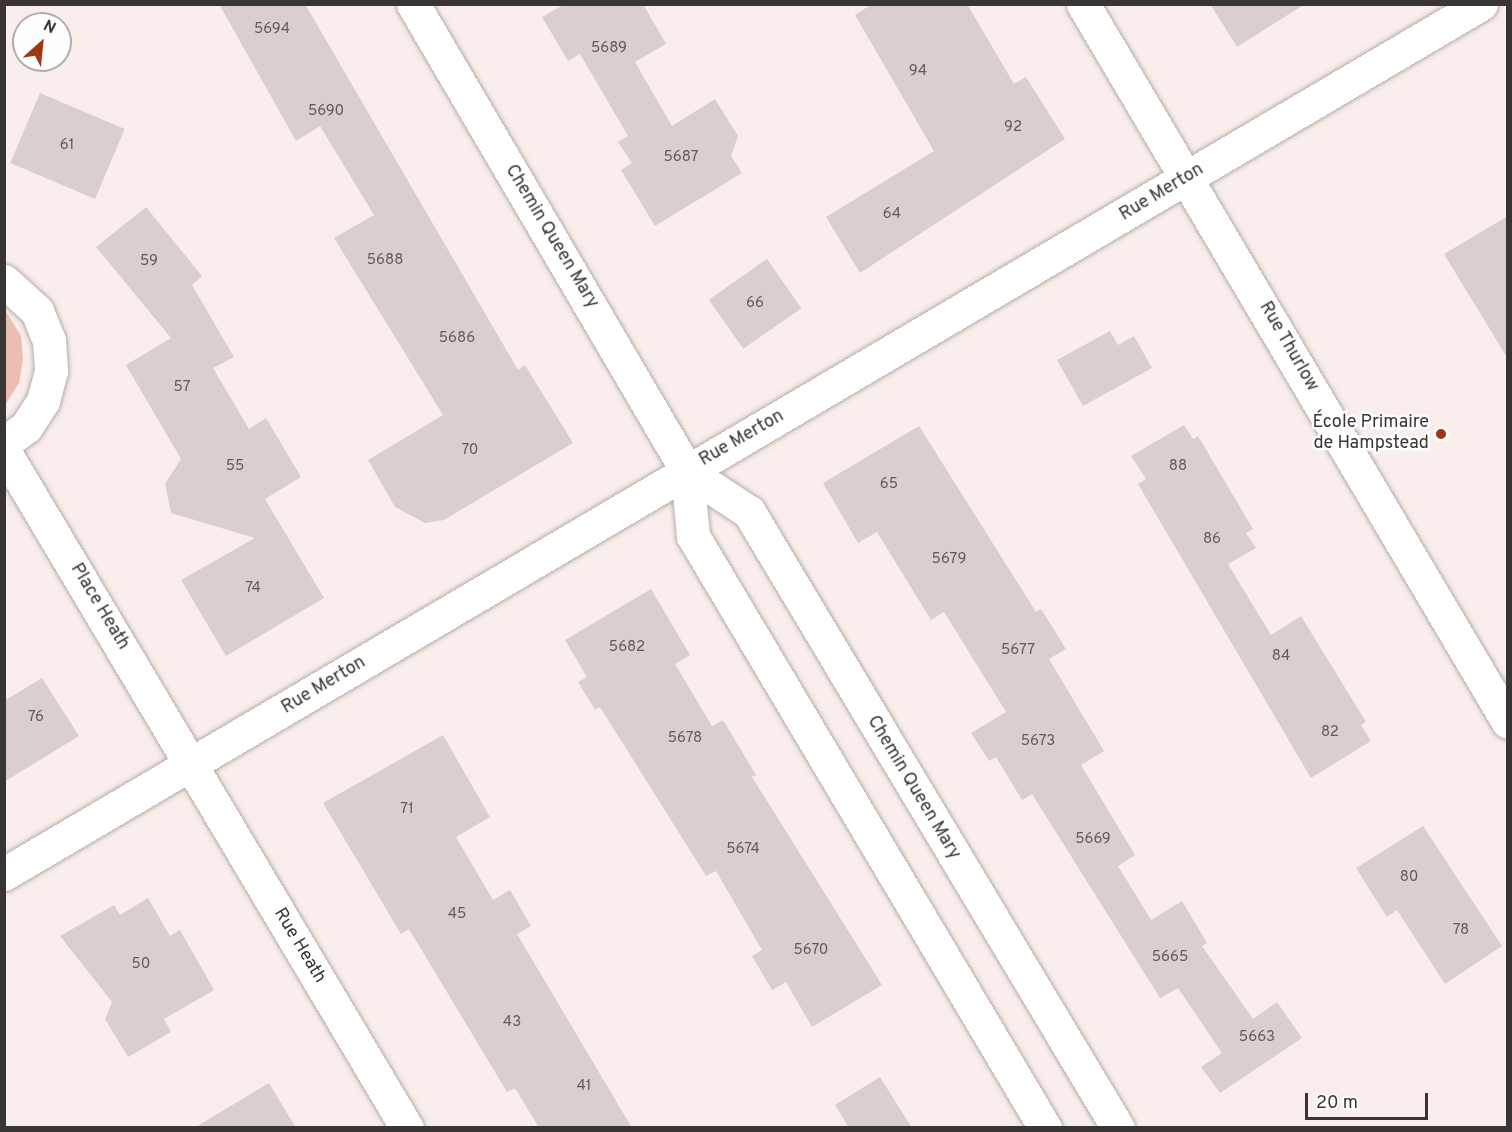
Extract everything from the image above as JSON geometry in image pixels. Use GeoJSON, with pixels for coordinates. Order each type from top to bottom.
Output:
{"type":"FeatureCollection","features":[{"type":"Feature","properties":{"kind":"street","name":"Chemin Queen Mary"},"geometry":{"type":"LineString","coordinates":[[413,4],[687,471],[693,536],[1045,1128]]}},
{"type":"Feature","properties":{"kind":"street","name":"Rue Thurlow"},"geometry":{"type":"LineString","coordinates":[[1083,4],[1508,722]]}},
{"type":"Feature","properties":{"kind":"street","name":"Rue Merton"},"geometry":{"type":"LineString","coordinates":[[4,874],[1481,4]]}},
{"type":"Feature","properties":{"kind":"street"},"geometry":{"type":"LineString","coordinates":[[4,281],[37,311],[49,340],[51,371],[43,400],[26,427],[4,443]]}},
{"type":"Feature","properties":{"kind":"street","name":"Place Heath"},"geometry":{"type":"LineString","coordinates":[[4,451],[192,764]]}},
{"type":"Feature","properties":{"kind":"street","name":"Chemin Queen Mary"},"geometry":{"type":"LineString","coordinates":[[687,471],[749,512],[1118,1128]]}},
{"type":"Feature","properties":{"kind":"street","name":"Rue Heath"},"geometry":{"type":"LineString","coordinates":[[192,764],[407,1128]]}},
{"type":"Feature","properties":{"kind":"shaded area"},"geometry":{"type":"Polygon","coordinates":[[[5,310],[21,336],[23,360],[19,383],[5,405],[5,310]]]}},
{"type":"Feature","properties":{"kind":"building"},"geometry":{"type":"Polygon","coordinates":[[[219,4],[305,4],[518,370],[525,365],[573,443],[444,520],[425,523],[395,507],[368,460],[443,415],[334,238],[374,215],[320,126],[296,141],[219,4]]]}},
{"type":"Feature","properties":{"kind":"building"},"geometry":{"type":"Polygon","coordinates":[[[565,4],[643,4],[666,44],[635,62],[672,126],[715,99],[738,136],[731,156],[742,173],[655,226],[621,170],[632,163],[618,142],[628,136],[580,54],[568,61],[542,17],[565,4]]]}},
{"type":"Feature","properties":{"kind":"building"},"geometry":{"type":"Polygon","coordinates":[[[872,4],[967,4],[1014,84],[1026,77],[1065,139],[860,273],[826,217],[934,151],[855,15],[872,4]]]}},
{"type":"Feature","properties":{"kind":"building"},"geometry":{"type":"Polygon","coordinates":[[[1210,4],[1305,4],[1237,47],[1210,4]]]}},
{"type":"Feature","properties":{"kind":"building"},"geometry":{"type":"Polygon","coordinates":[[[40,93],[125,129],[95,199],[10,163],[40,93]]]}},
{"type":"Feature","properties":{"kind":"building"},"geometry":{"type":"Polygon","coordinates":[[[146,207],[202,276],[192,285],[234,357],[213,368],[249,429],[266,418],[301,477],[265,499],[324,598],[226,656],[181,580],[255,538],[171,513],[165,484],[181,459],[126,365],[171,338],[96,247],[146,207]]]}},
{"type":"Feature","properties":{"kind":"building"},"geometry":{"type":"Polygon","coordinates":[[[1508,216],[1508,359],[1444,254],[1508,216]]]}},
{"type":"Feature","properties":{"kind":"building"},"geometry":{"type":"Polygon","coordinates":[[[767,259],[801,308],[743,349],[709,300],[767,259]]]}},
{"type":"Feature","properties":{"kind":"building"},"geometry":{"type":"Polygon","coordinates":[[[1110,331],[1118,345],[1134,336],[1152,368],[1083,406],[1057,360],[1110,331]]]}},
{"type":"Feature","properties":{"kind":"building"},"geometry":{"type":"Polygon","coordinates":[[[1184,425],[1193,439],[1198,436],[1253,529],[1246,533],[1256,548],[1228,564],[1271,635],[1301,616],[1366,722],[1361,725],[1371,741],[1311,778],[1138,484],[1146,479],[1131,456],[1184,425]]]}},
{"type":"Feature","properties":{"kind":"building"},"geometry":{"type":"Polygon","coordinates":[[[919,426],[1036,612],[1041,609],[1066,649],[1049,659],[1104,751],[1081,765],[1135,855],[1118,866],[1151,920],[1182,901],[1207,943],[1202,946],[1253,1019],[1277,1002],[1302,1038],[1220,1093],[1201,1067],[1222,1053],[1178,988],[1160,998],[1032,794],[1022,800],[996,757],[989,761],[971,733],[1006,712],[944,612],[931,620],[877,532],[858,543],[823,483],[919,426]]]}},
{"type":"Feature","properties":{"kind":"building"},"geometry":{"type":"Polygon","coordinates":[[[651,589],[690,655],[675,664],[712,726],[723,720],[756,775],[752,777],[882,985],[812,1027],[786,982],[772,990],[752,956],[762,950],[716,871],[706,876],[600,707],[595,710],[578,682],[587,677],[565,640],[651,589]]]}},
{"type":"Feature","properties":{"kind":"building"},"geometry":{"type":"Polygon","coordinates":[[[42,678],[79,736],[4,782],[4,701],[42,678]]]}},
{"type":"Feature","properties":{"kind":"building"},"geometry":{"type":"Polygon","coordinates":[[[443,735],[490,817],[456,837],[493,900],[510,890],[531,926],[517,934],[632,1128],[539,1128],[515,1088],[507,1092],[409,929],[401,934],[323,803],[443,735]]]}},
{"type":"Feature","properties":{"kind":"building"},"geometry":{"type":"Polygon","coordinates":[[[1423,826],[1502,946],[1445,984],[1397,910],[1387,917],[1356,868],[1423,826]]]}},
{"type":"Feature","properties":{"kind":"building"},"geometry":{"type":"Polygon","coordinates":[[[148,898],[170,936],[180,930],[214,990],[164,1019],[171,1032],[128,1057],[105,1019],[112,1002],[60,936],[114,905],[120,915],[148,898]]]}},
{"type":"Feature","properties":{"kind":"building"},"geometry":{"type":"Polygon","coordinates":[[[880,1077],[912,1128],[849,1128],[835,1105],[880,1077]]]}},
{"type":"Feature","properties":{"kind":"building"},"geometry":{"type":"Polygon","coordinates":[[[269,1083],[296,1128],[194,1128],[269,1083]]]}},
{"type":"Feature","properties":{"kind":"place","name":"École Primaire de Hampstead"},"geometry":{"type":"Point","coordinates":[1441,434]}}]}
